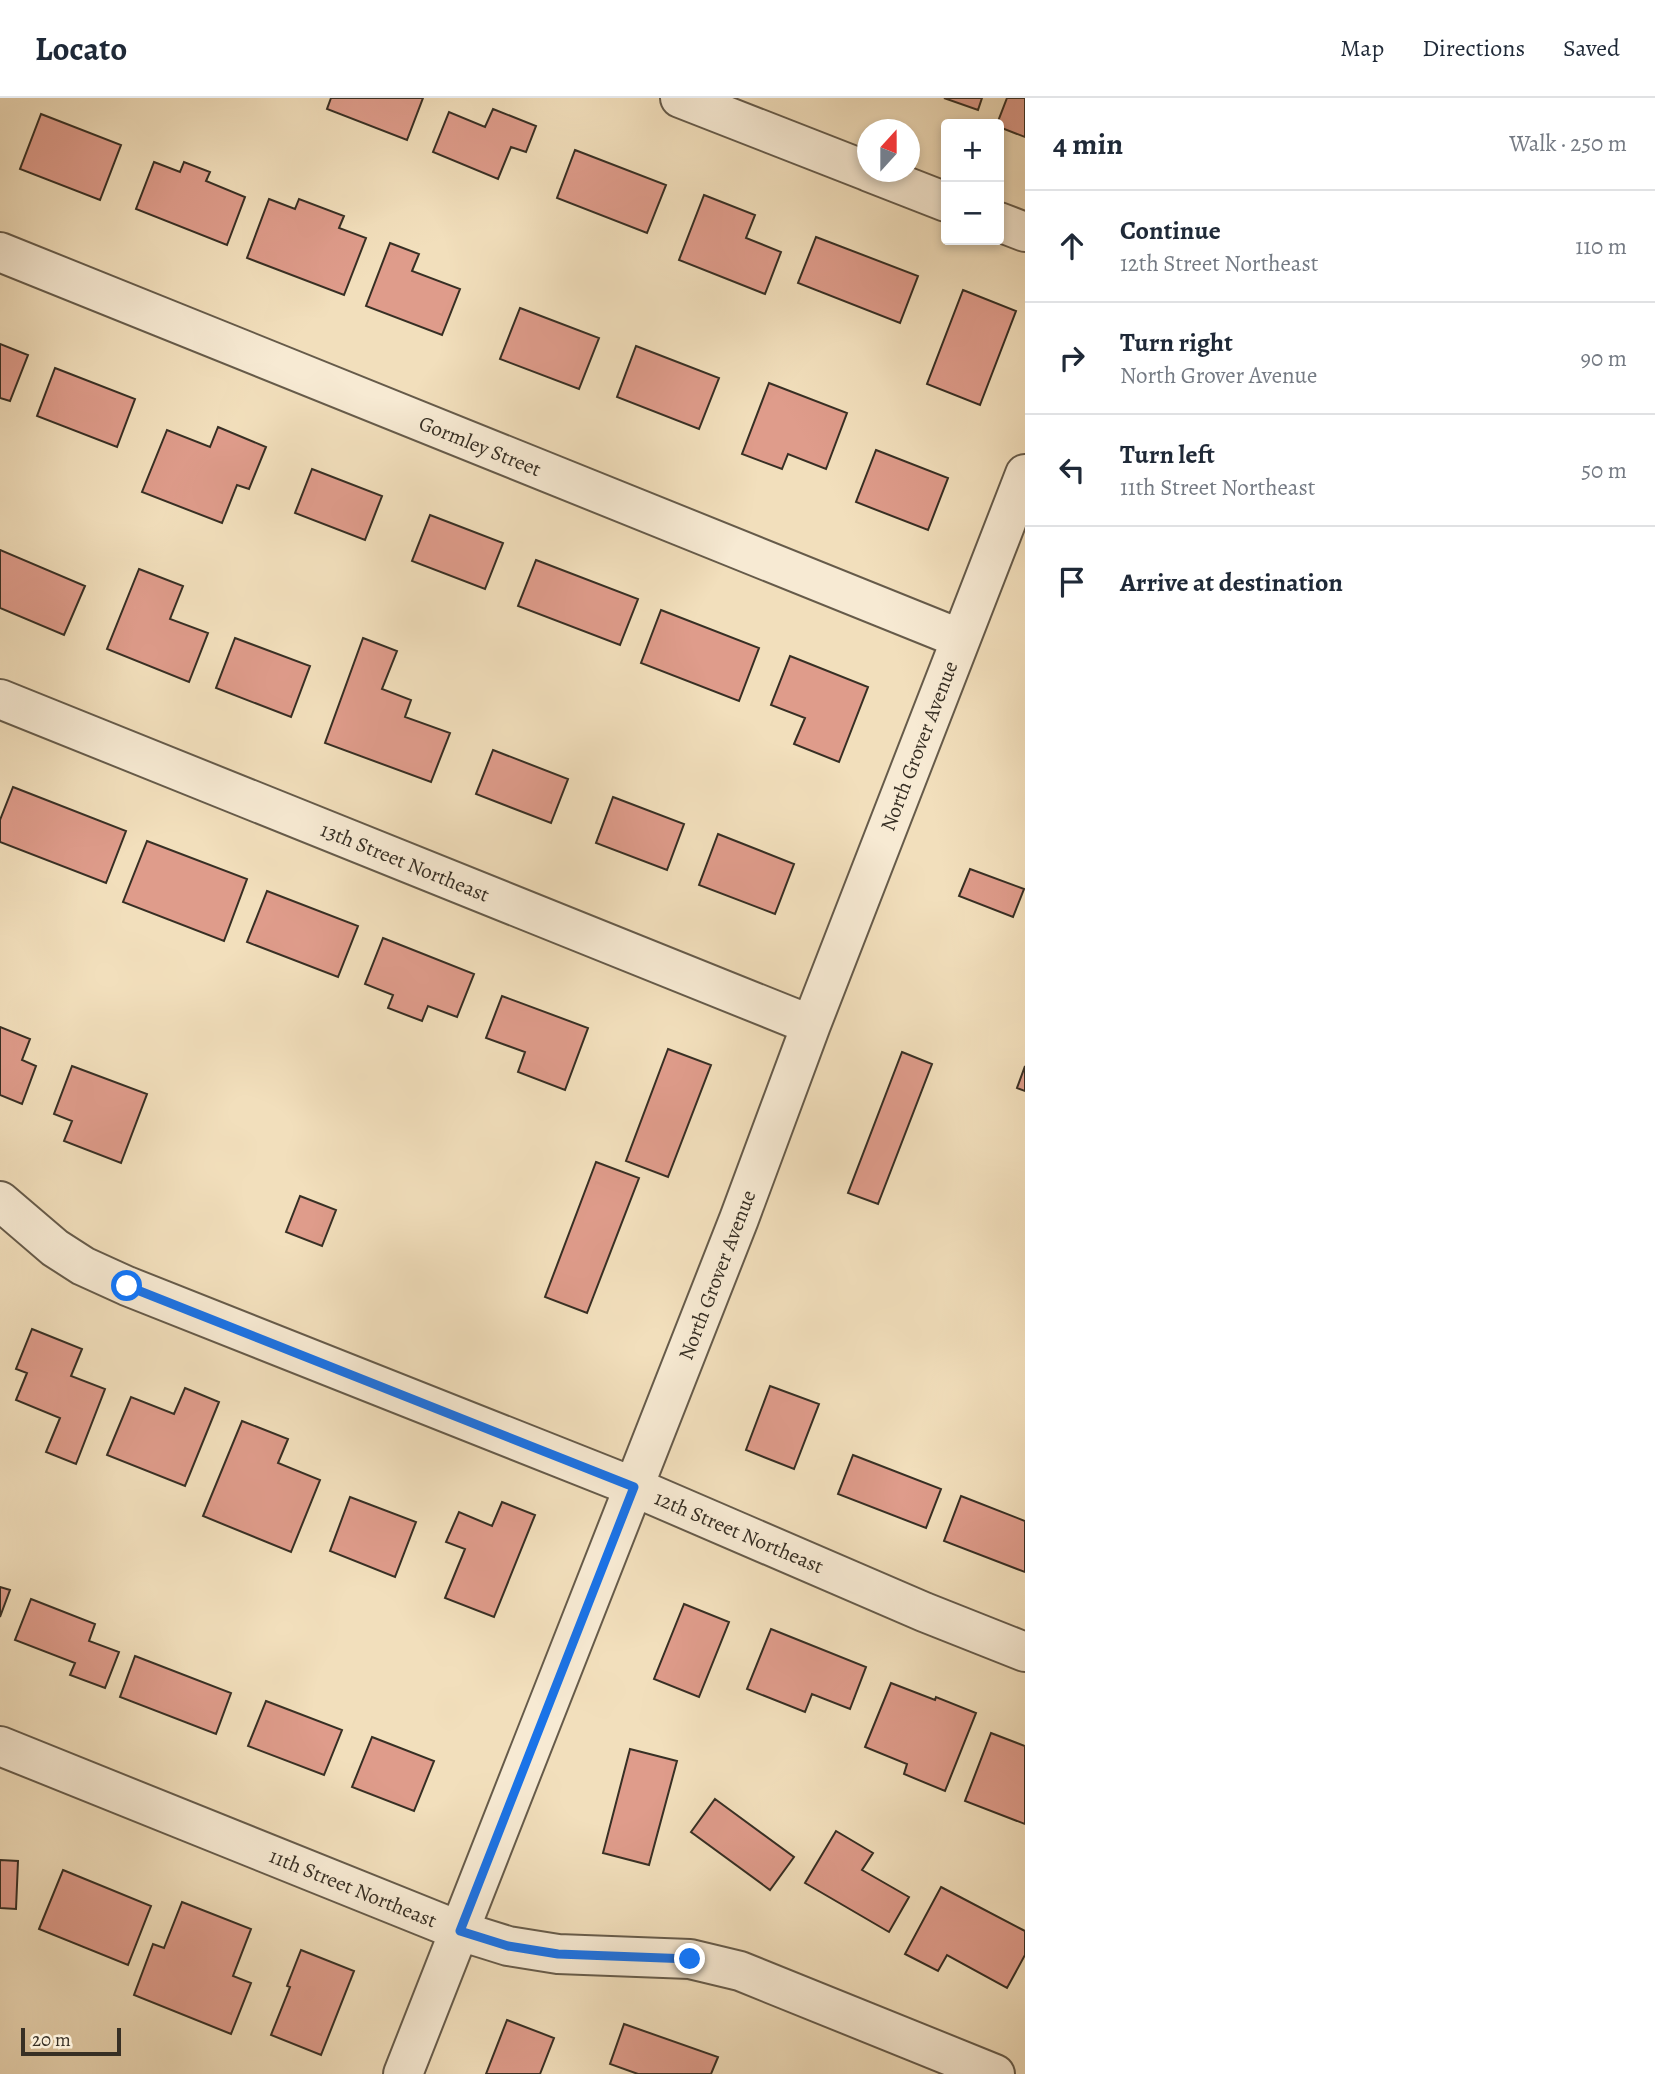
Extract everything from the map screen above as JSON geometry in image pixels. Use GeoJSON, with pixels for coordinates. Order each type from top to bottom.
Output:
{"type":"FeatureCollection","features":[{"type":"Feature","properties":{"kind":"street"},"geometry":{"type":"LineString","coordinates":[[680,98],[857,167]]}},
{"type":"Feature","properties":{"kind":"street"},"geometry":{"type":"LineString","coordinates":[[896,182],[941,200]]}},
{"type":"Feature","properties":{"kind":"street"},"geometry":{"type":"LineString","coordinates":[[1004,224],[1025,232]]}},
{"type":"Feature","properties":{"kind":"street","name":"Gormley Street"},"geometry":{"type":"LineString","coordinates":[[0,252],[961,639]]}},
{"type":"Feature","properties":{"kind":"street","name":"North Grover Avenue"},"geometry":{"type":"LineString","coordinates":[[403,2074],[734,1232],[811,1025],[1025,474]]}},
{"type":"Feature","properties":{"kind":"street","name":"13th Street Northeast"},"geometry":{"type":"LineString","coordinates":[[0,699],[811,1025]]}},
{"type":"Feature","properties":{"kind":"street","name":"12th Street Northeast"},"geometry":{"type":"LineString","coordinates":[[0,1201],[55,1248],[83,1266],[634,1487],[924,1612],[1025,1652]]}},
{"type":"Feature","properties":{"kind":"street","name":"11th Street Northeast"},"geometry":{"type":"LineString","coordinates":[[0,1746],[460,1931],[508,1946],[558,1954],[690,1959],[740,1971],[995,2074]]}},
{"type":"Feature","properties":{"kind":"building"},"geometry":{"type":"Polygon","coordinates":[[[331,98],[423,98],[407,140],[327,109],[331,98]]]}},
{"type":"Feature","properties":{"kind":"building"},"geometry":{"type":"Polygon","coordinates":[[[944,98],[982,98],[978,110],[944,98]]]}},
{"type":"Feature","properties":{"kind":"building"},"geometry":{"type":"Polygon","coordinates":[[[1007,98],[1025,98],[1025,137],[1004,129],[1004,119],[999,119],[1007,98]]]}},
{"type":"Feature","properties":{"kind":"building"},"geometry":{"type":"Polygon","coordinates":[[[493,109],[536,126],[526,152],[511,147],[498,179],[433,152],[449,112],[485,127],[493,109]]]}},
{"type":"Feature","properties":{"kind":"building"},"geometry":{"type":"Polygon","coordinates":[[[41,114],[121,145],[100,200],[20,169],[41,114]]]}},
{"type":"Feature","properties":{"kind":"building"},"geometry":{"type":"Polygon","coordinates":[[[575,150],[666,185],[647,233],[557,198],[575,150]]]}},
{"type":"Feature","properties":{"kind":"building"},"geometry":{"type":"Polygon","coordinates":[[[154,162],[180,172],[184,162],[210,172],[206,181],[245,197],[227,245],[136,209],[154,162]]]}},
{"type":"Feature","properties":{"kind":"building"},"geometry":{"type":"Polygon","coordinates":[[[704,195],[755,215],[746,238],[781,252],[765,294],[679,260],[704,195]]]}},
{"type":"Feature","properties":{"kind":"building"},"geometry":{"type":"Polygon","coordinates":[[[269,199],[295,209],[299,199],[344,216],[339,228],[366,238],[344,295],[247,258],[269,199]]]}},
{"type":"Feature","properties":{"kind":"building"},"geometry":{"type":"Polygon","coordinates":[[[816,237],[918,276],[900,323],[798,283],[816,237]]]}},
{"type":"Feature","properties":{"kind":"building"},"geometry":{"type":"Polygon","coordinates":[[[390,243],[419,254],[412,271],[460,289],[442,335],[366,306],[390,243]]]}},
{"type":"Feature","properties":{"kind":"building"},"geometry":{"type":"Polygon","coordinates":[[[963,290],[1016,311],[980,405],[927,384],[963,290]]]}},
{"type":"Feature","properties":{"kind":"building"},"geometry":{"type":"Polygon","coordinates":[[[520,308],[599,338],[579,389],[500,359],[520,308]]]}},
{"type":"Feature","properties":{"kind":"building"},"geometry":{"type":"Polygon","coordinates":[[[0,344],[28,355],[10,401],[0,398],[0,344]]]}},
{"type":"Feature","properties":{"kind":"building"},"geometry":{"type":"Polygon","coordinates":[[[636,346],[719,378],[699,429],[617,397],[636,346]]]}},
{"type":"Feature","properties":{"kind":"building"},"geometry":{"type":"Polygon","coordinates":[[[55,368],[135,399],[117,447],[37,416],[55,368]]]}},
{"type":"Feature","properties":{"kind":"building"},"geometry":{"type":"Polygon","coordinates":[[[769,383],[847,413],[826,469],[788,454],[782,469],[742,454],[769,383]]]}},
{"type":"Feature","properties":{"kind":"building"},"geometry":{"type":"Polygon","coordinates":[[[218,427],[266,447],[249,489],[237,485],[222,523],[142,492],[167,430],[210,447],[218,427]]]}},
{"type":"Feature","properties":{"kind":"building"},"geometry":{"type":"Polygon","coordinates":[[[876,450],[948,478],[928,530],[856,502],[876,450]]]}},
{"type":"Feature","properties":{"kind":"building"},"geometry":{"type":"Polygon","coordinates":[[[312,469],[382,496],[365,540],[295,513],[312,469]]]}},
{"type":"Feature","properties":{"kind":"building"},"geometry":{"type":"Polygon","coordinates":[[[430,515],[503,543],[485,589],[412,561],[430,515]]]}},
{"type":"Feature","properties":{"kind":"building"},"geometry":{"type":"Polygon","coordinates":[[[0,550],[85,586],[64,635],[0,608],[0,550]]]}},
{"type":"Feature","properties":{"kind":"building"},"geometry":{"type":"Polygon","coordinates":[[[536,560],[638,599],[620,645],[518,606],[536,560]]]}},
{"type":"Feature","properties":{"kind":"building"},"geometry":{"type":"Polygon","coordinates":[[[139,569],[183,586],[170,619],[208,633],[189,682],[107,649],[139,569]]]}},
{"type":"Feature","properties":{"kind":"building"},"geometry":{"type":"Polygon","coordinates":[[[661,610],[759,648],[739,701],[641,663],[661,610]]]}},
{"type":"Feature","properties":{"kind":"building"},"geometry":{"type":"Polygon","coordinates":[[[235,638],[310,666],[291,717],[216,688],[235,638]]]}},
{"type":"Feature","properties":{"kind":"building"},"geometry":{"type":"Polygon","coordinates":[[[363,638],[397,651],[382,689],[411,700],[405,717],[450,733],[431,782],[325,743],[363,638]]]}},
{"type":"Feature","properties":{"kind":"building"},"geometry":{"type":"Polygon","coordinates":[[[790,656],[868,687],[839,762],[794,744],[805,718],[771,705],[790,656]]]}},
{"type":"Feature","properties":{"kind":"building"},"geometry":{"type":"Polygon","coordinates":[[[493,750],[568,779],[551,823],[476,794],[493,750]]]}},
{"type":"Feature","properties":{"kind":"building"},"geometry":{"type":"Polygon","coordinates":[[[13,787],[126,831],[106,883],[0,842],[0,820],[13,787]]]}},
{"type":"Feature","properties":{"kind":"building"},"geometry":{"type":"Polygon","coordinates":[[[613,797],[684,824],[667,870],[596,843],[613,797]]]}},
{"type":"Feature","properties":{"kind":"building"},"geometry":{"type":"Polygon","coordinates":[[[718,834],[794,864],[775,914],[699,885],[718,834]]]}},
{"type":"Feature","properties":{"kind":"building"},"geometry":{"type":"Polygon","coordinates":[[[147,841],[247,879],[224,941],[123,902],[147,841]]]}},
{"type":"Feature","properties":{"kind":"building"},"geometry":{"type":"Polygon","coordinates":[[[970,869],[1024,889],[1013,917],[959,896],[970,869]]]}},
{"type":"Feature","properties":{"kind":"building"},"geometry":{"type":"Polygon","coordinates":[[[267,891],[358,926],[338,977],[247,942],[267,891]]]}},
{"type":"Feature","properties":{"kind":"building"},"geometry":{"type":"Polygon","coordinates":[[[383,938],[474,974],[457,1017],[428,1006],[422,1021],[388,1008],[393,995],[365,984],[383,938]]]}},
{"type":"Feature","properties":{"kind":"building"},"geometry":{"type":"Polygon","coordinates":[[[502,996],[588,1028],[565,1090],[518,1072],[525,1052],[486,1038],[502,996]]]}},
{"type":"Feature","properties":{"kind":"building"},"geometry":{"type":"Polygon","coordinates":[[[0,1027],[30,1039],[22,1060],[36,1066],[22,1104],[0,1095],[0,1027]]]}},
{"type":"Feature","properties":{"kind":"building"},"geometry":{"type":"Polygon","coordinates":[[[668,1049],[711,1065],[668,1177],[626,1161],[668,1049]]]}},
{"type":"Feature","properties":{"kind":"building"},"geometry":{"type":"Polygon","coordinates":[[[902,1052],[932,1064],[878,1204],[848,1193],[902,1052]]]}},
{"type":"Feature","properties":{"kind":"building"},"geometry":{"type":"Polygon","coordinates":[[[72,1066],[147,1094],[121,1163],[64,1141],[72,1121],[54,1114],[72,1066]]]}},
{"type":"Feature","properties":{"kind":"building"},"geometry":{"type":"Polygon","coordinates":[[[1025,1066],[1025,1091],[1017,1088],[1025,1066]]]}},
{"type":"Feature","properties":{"kind":"building"},"geometry":{"type":"Polygon","coordinates":[[[596,1162],[639,1178],[587,1313],[545,1297],[596,1162]]]}},
{"type":"Feature","properties":{"kind":"building"},"geometry":{"type":"Polygon","coordinates":[[[300,1196],[336,1210],[322,1246],[286,1232],[300,1196]]]}},
{"type":"Feature","properties":{"kind":"building"},"geometry":{"type":"Polygon","coordinates":[[[32,1329],[82,1349],[71,1376],[105,1389],[76,1464],[46,1452],[60,1418],[16,1400],[27,1373],[16,1369],[32,1329]]]}},
{"type":"Feature","properties":{"kind":"building"},"geometry":{"type":"Polygon","coordinates":[[[770,1386],[819,1404],[794,1469],[746,1450],[770,1386]]]}},
{"type":"Feature","properties":{"kind":"building"},"geometry":{"type":"Polygon","coordinates":[[[185,1388],[219,1402],[185,1486],[107,1455],[131,1397],[174,1414],[185,1388]]]}},
{"type":"Feature","properties":{"kind":"building"},"geometry":{"type":"Polygon","coordinates":[[[242,1421],[288,1439],[278,1463],[320,1480],[291,1552],[203,1516],[242,1421]]]}},
{"type":"Feature","properties":{"kind":"building"},"geometry":{"type":"Polygon","coordinates":[[[853,1455],[941,1489],[926,1528],[838,1494],[853,1455]]]}},
{"type":"Feature","properties":{"kind":"building"},"geometry":{"type":"Polygon","coordinates":[[[961,1496],[1025,1521],[1025,1572],[944,1541],[961,1496]]]}},
{"type":"Feature","properties":{"kind":"building"},"geometry":{"type":"Polygon","coordinates":[[[350,1497],[416,1522],[395,1577],[330,1551],[350,1497]]]}},
{"type":"Feature","properties":{"kind":"building"},"geometry":{"type":"Polygon","coordinates":[[[502,1502],[535,1515],[494,1617],[445,1598],[465,1549],[446,1542],[459,1512],[492,1526],[502,1502]]]}},
{"type":"Feature","properties":{"kind":"building"},"geometry":{"type":"Polygon","coordinates":[[[0,1587],[10,1590],[0,1617],[0,1587]]]}},
{"type":"Feature","properties":{"kind":"building"},"geometry":{"type":"Polygon","coordinates":[[[31,1599],[95,1624],[89,1641],[119,1652],[105,1688],[70,1675],[75,1663],[15,1640],[31,1599]]]}},
{"type":"Feature","properties":{"kind":"building"},"geometry":{"type":"Polygon","coordinates":[[[684,1604],[729,1622],[699,1697],[654,1679],[684,1604]]]}},
{"type":"Feature","properties":{"kind":"building"},"geometry":{"type":"Polygon","coordinates":[[[771,1629],[866,1667],[850,1709],[812,1694],[805,1712],[747,1689],[771,1629]]]}},
{"type":"Feature","properties":{"kind":"building"},"geometry":{"type":"Polygon","coordinates":[[[135,1656],[231,1693],[216,1734],[120,1697],[135,1656]]]}},
{"type":"Feature","properties":{"kind":"building"},"geometry":{"type":"Polygon","coordinates":[[[891,1683],[976,1713],[945,1791],[904,1774],[907,1764],[865,1747],[891,1683]]]}},
{"type":"Feature","properties":{"kind":"building"},"geometry":{"type":"Polygon","coordinates":[[[266,1701],[342,1730],[324,1775],[248,1746],[266,1701]]]}},
{"type":"Feature","properties":{"kind":"building"},"geometry":{"type":"Polygon","coordinates":[[[991,1733],[1025,1746],[1025,1824],[965,1801],[991,1733]]]}},
{"type":"Feature","properties":{"kind":"building"},"geometry":{"type":"Polygon","coordinates":[[[372,1737],[434,1761],[414,1811],[352,1787],[372,1737]]]}},
{"type":"Feature","properties":{"kind":"building"},"geometry":{"type":"Polygon","coordinates":[[[630,1749],[677,1761],[649,1865],[603,1853],[630,1749]]]}},
{"type":"Feature","properties":{"kind":"building"},"geometry":{"type":"Polygon","coordinates":[[[715,1799],[794,1857],[770,1890],[691,1832],[715,1799]]]}},
{"type":"Feature","properties":{"kind":"building"},"geometry":{"type":"Polygon","coordinates":[[[836,1831],[873,1853],[862,1870],[909,1897],[889,1932],[805,1883],[836,1831]]]}},
{"type":"Feature","properties":{"kind":"building"},"geometry":{"type":"Polygon","coordinates":[[[0,1860],[18,1861],[16,1909],[0,1908],[0,1860]]]}},
{"type":"Feature","properties":{"kind":"building"},"geometry":{"type":"Polygon","coordinates":[[[63,1870],[151,1906],[128,1965],[39,1929],[63,1870]]]}},
{"type":"Feature","properties":{"kind":"building"},"geometry":{"type":"Polygon","coordinates":[[[941,1887],[1025,1931],[1025,1955],[1007,1988],[947,1955],[938,1971],[905,1954],[941,1887]]]}},
{"type":"Feature","properties":{"kind":"building"},"geometry":{"type":"Polygon","coordinates":[[[182,1902],[251,1929],[233,1976],[251,1983],[231,2034],[134,1995],[153,1944],[164,1948],[182,1902]]]}},
{"type":"Feature","properties":{"kind":"building"},"geometry":{"type":"Polygon","coordinates":[[[301,1950],[354,1971],[321,2055],[271,2035],[301,1950]]]}},
{"type":"Feature","properties":{"kind":"building"},"geometry":{"type":"Polygon","coordinates":[[[507,2020],[554,2038],[540,2074],[486,2074],[507,2020]]]}},
{"type":"Feature","properties":{"kind":"building"},"geometry":{"type":"Polygon","coordinates":[[[624,2024],[718,2057],[711,2074],[638,2074],[610,2064],[624,2024]]]}},
{"type":"Feature","properties":{"kind":"route"},"geometry":{"type":"LineString","coordinates":[[127,1286],[634,1487],[460,1931],[508,1946],[558,1954],[690,1959]]}}]}
